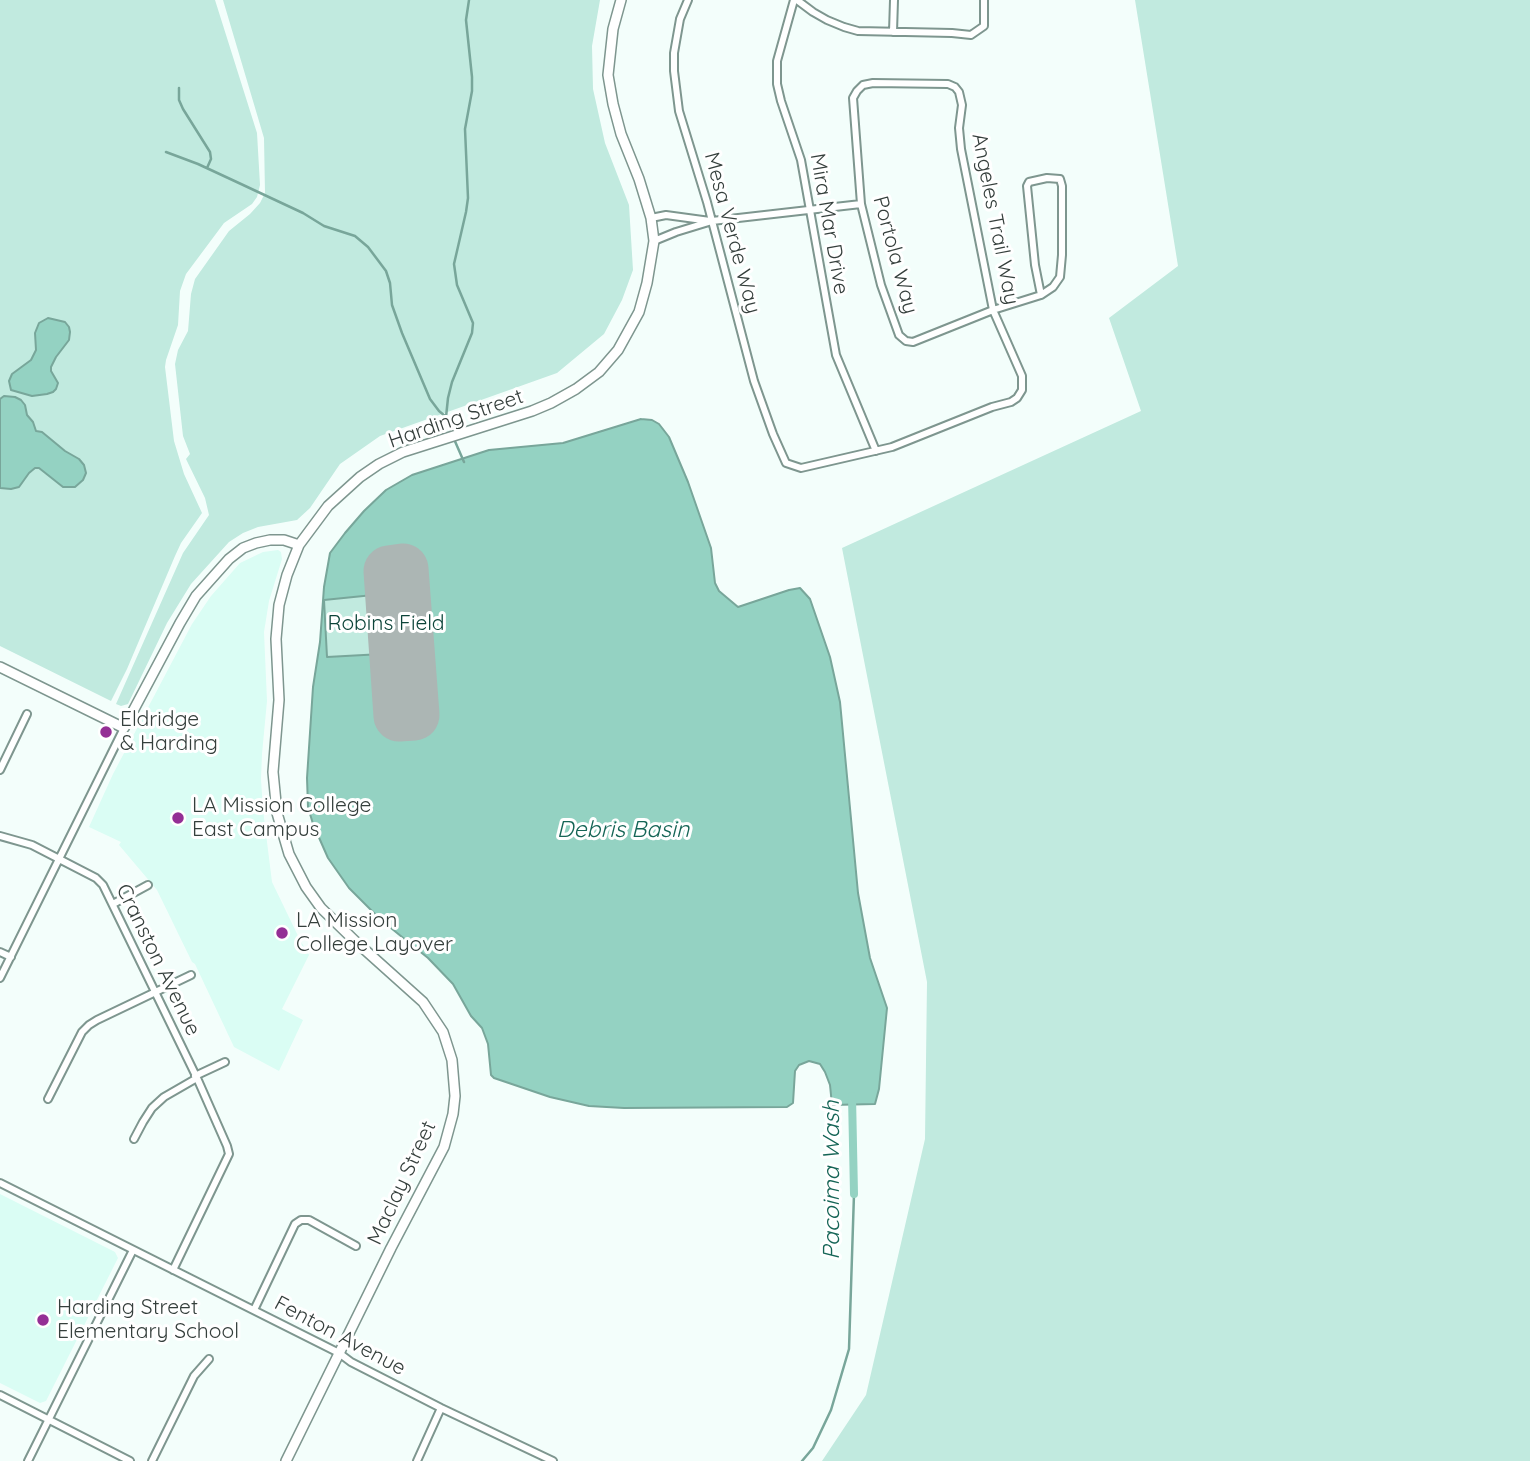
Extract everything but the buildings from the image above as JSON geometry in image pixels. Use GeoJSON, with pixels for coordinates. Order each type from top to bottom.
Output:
{"type":"FeatureCollection","features":[{"type":"Feature","properties":{"kind":"street","name":"Harding Street"},"geometry":{"type":"LineString","coordinates":[[299,545],[328,506],[379,464],[403,452],[551,403],[599,372],[618,350],[639,312],[648,283],[654,240],[651,218],[639,179],[621,134],[608,75],[612,29],[621,0]]}},
{"type":"Feature","properties":{"kind":"street","name":"Mesa Verde Way"},"geometry":{"type":"LineString","coordinates":[[688,0],[680,19],[674,52],[679,111],[696,163],[754,381],[783,457],[786,463],[801,468],[876,452]]}},
{"type":"Feature","properties":{"kind":"street"},"geometry":{"type":"LineString","coordinates":[[796,0],[820,16],[858,31],[971,35],[984,26],[984,0]]}},
{"type":"Feature","properties":{"kind":"street","name":"Mira Mar Drive"},"geometry":{"type":"LineString","coordinates":[[796,0],[777,61],[780,101],[801,160],[834,348],[876,452]]}},
{"type":"Feature","properties":{"kind":"street"},"geometry":{"type":"LineString","coordinates":[[893,32],[894,0]]}},
{"type":"Feature","properties":{"kind":"street","name":"Angeles Trail Way"},"geometry":{"type":"LineString","coordinates":[[857,91],[863,85],[873,83],[948,84],[959,92],[962,105],[961,149],[993,310],[1022,376],[1023,390],[1011,402],[876,452]]}},
{"type":"Feature","properties":{"kind":"street","name":"Portola Way"},"geometry":{"type":"LineString","coordinates":[[857,91],[853,98],[861,204],[881,285],[899,335],[906,341],[913,342],[993,310]]}},
{"type":"Feature","properties":{"kind":"street"},"geometry":{"type":"LineString","coordinates":[[993,310],[1041,295],[1053,287],[1060,277],[1060,178],[1029,182],[1027,186],[1035,265],[1041,295]]}},
{"type":"Feature","properties":{"kind":"street"},"geometry":{"type":"LineString","coordinates":[[654,240],[712,221],[861,204]]}},
{"type":"Feature","properties":{"kind":"street"},"geometry":{"type":"LineString","coordinates":[[651,218],[666,215],[712,221]]}},
{"type":"Feature","properties":{"kind":"street"},"geometry":{"type":"LineString","coordinates":[[0,978],[124,728],[196,596],[229,559],[243,548],[270,540],[284,540],[299,545]]}},
{"type":"Feature","properties":{"kind":"street","name":"Maclay Street"},"geometry":{"type":"LineString","coordinates":[[286,1461],[444,1147],[455,1096],[452,1060],[443,1032],[423,1002],[321,908],[306,887],[289,854],[277,813],[273,772],[279,700],[276,639],[279,605],[299,545]]}},
{"type":"Feature","properties":{"kind":"street"},"geometry":{"type":"LineString","coordinates":[[0,667],[124,728]]}},
{"type":"Feature","properties":{"kind":"street"},"geometry":{"type":"LineString","coordinates":[[0,770],[27,714]]}},
{"type":"Feature","properties":{"kind":"street","name":"Cranston Avenue"},"geometry":{"type":"LineString","coordinates":[[0,836],[32,845],[96,878],[103,885],[196,1077],[229,1154],[173,1270]]}},
{"type":"Feature","properties":{"kind":"street"},"geometry":{"type":"LineString","coordinates":[[113,904],[148,885]]}},
{"type":"Feature","properties":{"kind":"street"},"geometry":{"type":"LineString","coordinates":[[0,952],[11,957]]}},
{"type":"Feature","properties":{"kind":"street"},"geometry":{"type":"LineString","coordinates":[[48,1100],[82,1032],[97,1020],[191,975]]}},
{"type":"Feature","properties":{"kind":"street"},"geometry":{"type":"LineString","coordinates":[[134,1139],[152,1108],[164,1097],[225,1062]]}},
{"type":"Feature","properties":{"kind":"street","name":"Fenton Avenue"},"geometry":{"type":"LineString","coordinates":[[0,1183],[339,1353],[351,1363],[553,1461]]}},
{"type":"Feature","properties":{"kind":"street"},"geometry":{"type":"LineString","coordinates":[[254,1310],[295,1224],[301,1220],[309,1220],[356,1246]]}},
{"type":"Feature","properties":{"kind":"street"},"geometry":{"type":"LineString","coordinates":[[28,1461],[133,1250]]}},
{"type":"Feature","properties":{"kind":"street"},"geometry":{"type":"LineString","coordinates":[[152,1461],[194,1376],[209,1359]]}},
{"type":"Feature","properties":{"kind":"street"},"geometry":{"type":"LineString","coordinates":[[0,1395],[130,1461]]}},
{"type":"Feature","properties":{"kind":"street"},"geometry":{"type":"LineString","coordinates":[[417,1461],[441,1408]]}},
{"type":"Feature","properties":{"kind":"shaded area","name":"LA Mission College East Campus"},"geometry":{"type":"Polygon","coordinates":[[[278,550],[282,559],[269,601],[264,632],[267,701],[261,779],[263,810],[272,882],[309,955],[282,1009],[303,1020],[279,1071],[234,1047],[157,890],[119,845],[121,842],[89,827],[113,774],[192,624],[211,596],[240,563],[263,552],[278,550]]]}},
{"type":"Feature","properties":{"kind":"shaded area","name":"Harding Street Elementary School"},"geometry":{"type":"Polygon","coordinates":[[[0,1194],[115,1252],[118,1258],[46,1401],[40,1403],[0,1383],[0,1194]]]}},
{"type":"Feature","properties":{"kind":"green space"},"geometry":{"type":"Polygon","coordinates":[[[0,0],[215,0],[257,133],[260,185],[257,197],[252,204],[224,223],[186,274],[180,291],[178,325],[166,360],[174,441],[184,474],[202,513],[181,543],[111,701],[0,646],[0,0]]]}},
{"type":"Feature","properties":{"kind":"green space"},"geometry":{"type":"Polygon","coordinates":[[[223,0],[600,0],[592,46],[593,89],[605,143],[629,205],[633,270],[622,300],[604,334],[557,373],[380,436],[340,464],[310,508],[297,520],[258,527],[229,542],[191,584],[167,623],[128,704],[121,706],[116,704],[183,553],[209,515],[205,498],[186,459],[190,454],[183,436],[175,364],[178,350],[188,331],[195,279],[229,231],[250,214],[265,193],[264,138],[223,0]]]}},
{"type":"Feature","properties":{"kind":"green space"},"geometry":{"type":"Polygon","coordinates":[[[1135,0],[1530,0],[1530,1461],[822,1461],[866,1395],[925,1139],[927,982],[842,548],[1141,411],[1109,318],[1178,266],[1135,0]]]}},
{"type":"Feature","properties":{"kind":"green space","name":"Robins Field"},"geometry":{"type":"Polygon","coordinates":[[[413,562],[424,719],[386,721],[326,657],[324,599],[382,594],[381,566],[413,562]]]}},
{"type":"Feature","properties":{"kind":"water"},"geometry":{"type":"Polygon","coordinates":[[[48,318],[65,322],[70,332],[69,340],[51,367],[58,383],[56,389],[47,394],[32,396],[11,390],[9,381],[12,374],[31,360],[36,350],[35,333],[39,323],[48,318]]]}},
{"type":"Feature","properties":{"kind":"water"},"geometry":{"type":"Polygon","coordinates":[[[4,396],[21,400],[36,431],[42,432],[84,465],[86,473],[75,487],[63,487],[39,468],[35,468],[19,487],[0,488],[0,399],[4,396]]]}},
{"type":"Feature","properties":{"kind":"water","name":"Debris Basin"},"geometry":{"type":"Polygon","coordinates":[[[641,419],[659,424],[669,437],[688,482],[711,548],[715,583],[719,591],[738,607],[800,588],[810,599],[830,657],[840,702],[858,893],[870,958],[887,1008],[879,1089],[875,1104],[832,1105],[830,1085],[825,1072],[820,1064],[809,1061],[799,1065],[795,1071],[793,1103],[787,1107],[589,1106],[550,1097],[494,1078],[491,1075],[488,1044],[482,1028],[471,1016],[453,984],[428,958],[381,920],[349,888],[328,858],[308,807],[307,778],[313,687],[324,587],[330,553],[364,511],[386,490],[412,475],[489,450],[563,443],[641,419]],[[413,562],[381,566],[383,594],[324,600],[327,657],[382,654],[386,721],[424,719],[413,562]]]}},
{"type":"Feature","properties":{"kind":"waterway","name":"Pacoima Wash"},"geometry":{"type":"LineString","coordinates":[[452,433],[446,417],[448,398],[472,333],[473,323],[457,285],[454,264],[468,198],[465,129],[472,91],[466,20],[469,0]]}},
{"type":"Feature","properties":{"kind":"waterway"},"geometry":{"type":"LineString","coordinates":[[179,88],[179,100],[183,109],[210,152],[211,159],[207,168]]}},
{"type":"Feature","properties":{"kind":"waterway"},"geometry":{"type":"LineString","coordinates":[[166,152],[303,213],[324,226],[355,236],[368,247],[386,271],[392,305],[430,399],[445,416]]}},
{"type":"Feature","properties":{"kind":"waterway","name":"Pacoima Wash"},"geometry":{"type":"LineString","coordinates":[[454,439],[464,462]]}},
{"type":"Feature","properties":{"kind":"waterway","name":"Pacoima Wash"},"geometry":{"type":"LineString","coordinates":[[852,1096],[854,1194]]}},
{"type":"Feature","properties":{"kind":"waterway","name":"Pacoima Wash"},"geometry":{"type":"LineString","coordinates":[[802,1461],[813,1448],[831,1410],[849,1349],[854,1194]]}},
{"type":"Feature","properties":{"kind":"runway"},"geometry":{"type":"LineString","coordinates":[[403,569],[414,715],[399,716],[389,571],[403,569]]}},
{"type":"Feature","properties":{"kind":"place","name":"Eldridge & Harding"},"geometry":{"type":"Point","coordinates":[106,732]}},
{"type":"Feature","properties":{"kind":"place","name":"LA Mission College East Campus"},"geometry":{"type":"Point","coordinates":[178,818]}},
{"type":"Feature","properties":{"kind":"place","name":"LA Mission College Layover"},"geometry":{"type":"Point","coordinates":[282,933]}},
{"type":"Feature","properties":{"kind":"place","name":"Harding Street Elementary School"},"geometry":{"type":"Point","coordinates":[43,1320]}}]}
